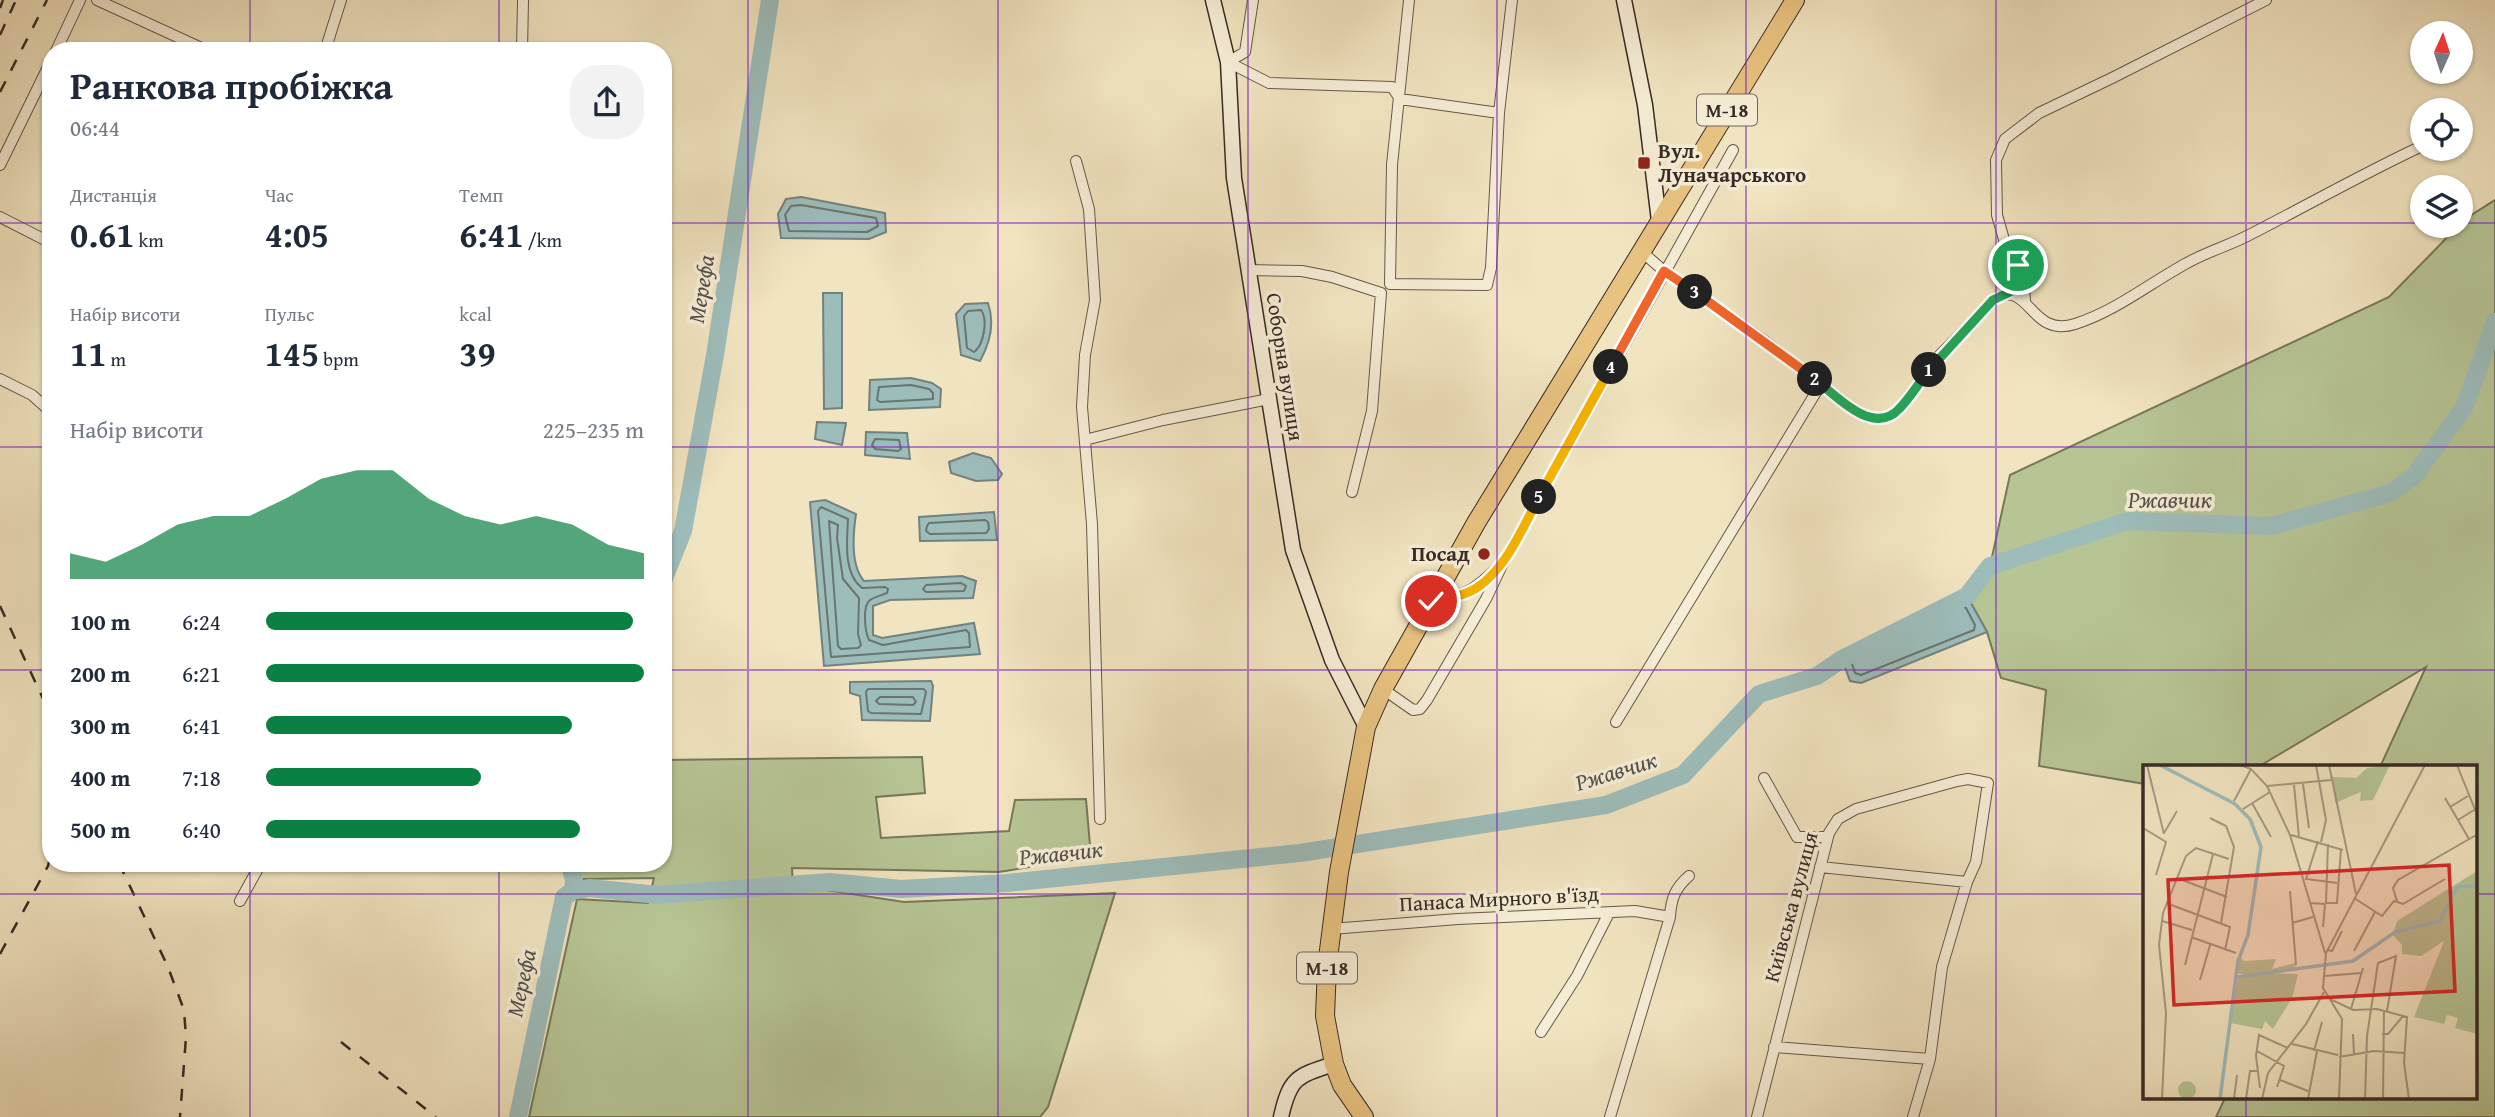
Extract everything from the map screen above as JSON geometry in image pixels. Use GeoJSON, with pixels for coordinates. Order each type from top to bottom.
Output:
{"type":"FeatureCollection","features":[{"type":"Feature","properties":{"kind":"highway","name":"М-18"},"geometry":{"type":"LineString","coordinates":[[1364,1117],[1342,1085],[1334,1064],[1325,1016],[1331,929],[1339,872],[1366,727],[1382,689],[1476,523],[1795,0]]}},
{"type":"Feature","properties":{"kind":"street"},"geometry":{"type":"LineString","coordinates":[[60,42],[80,0]]}},
{"type":"Feature","properties":{"kind":"street"},"geometry":{"type":"LineString","coordinates":[[97,0],[188,42]]}},
{"type":"Feature","properties":{"kind":"street"},"geometry":{"type":"LineString","coordinates":[[328,42],[341,0]]}},
{"type":"Feature","properties":{"kind":"street"},"geometry":{"type":"LineString","coordinates":[[522,42],[523,0]]}},
{"type":"Feature","properties":{"kind":"street","name":"Соборна вулиця"},"geometry":{"type":"LineString","coordinates":[[1213,0],[1228,62],[1234,178],[1293,550],[1332,660],[1366,727]]}},
{"type":"Feature","properties":{"kind":"street"},"geometry":{"type":"LineString","coordinates":[[1228,62],[1245,52],[1254,0]]}},
{"type":"Feature","properties":{"kind":"street"},"geometry":{"type":"LineString","coordinates":[[1352,492],[1372,411],[1381,293],[1390,284],[1392,165],[1409,0]]}},
{"type":"Feature","properties":{"kind":"street"},"geometry":{"type":"LineString","coordinates":[[1390,284],[1487,285],[1491,268],[1499,113],[1511,0]]}},
{"type":"Feature","properties":{"kind":"street"},"geometry":{"type":"LineString","coordinates":[[1624,0],[1645,105],[1659,221]]}},
{"type":"Feature","properties":{"kind":"street"},"geometry":{"type":"LineString","coordinates":[[2266,0],[2039,113],[2005,139],[1996,160],[1997,215],[2006,243],[2023,278],[2025,300],[2033,314],[2046,323],[2061,326],[2077,324],[2131,298],[2189,262],[2248,236],[2364,173],[2410,152]]}},
{"type":"Feature","properties":{"kind":"street"},"geometry":{"type":"LineString","coordinates":[[1228,62],[1269,83],[1392,87],[1400,99],[1499,113]]}},
{"type":"Feature","properties":{"kind":"street"},"geometry":{"type":"LineString","coordinates":[[0,165],[42,79]]}},
{"type":"Feature","properties":{"kind":"street"},"geometry":{"type":"LineString","coordinates":[[1382,689],[1413,710],[1420,709],[1486,599],[1504,561],[1733,150]]}},
{"type":"Feature","properties":{"kind":"street"},"geometry":{"type":"LineString","coordinates":[[1076,161],[1089,209],[1095,300],[1085,355],[1082,407],[1092,524],[1100,819]]}},
{"type":"Feature","properties":{"kind":"street"},"geometry":{"type":"LineString","coordinates":[[0,217],[42,238]]}},
{"type":"Feature","properties":{"kind":"street"},"geometry":{"type":"LineString","coordinates":[[1641,251],[1664,271],[1853,410],[1869,418],[1885,418],[1897,412],[1940,355],[1993,300],[2016,289],[2023,278]]}},
{"type":"Feature","properties":{"kind":"street"},"geometry":{"type":"LineString","coordinates":[[1249,270],[1302,271],[1332,277],[1381,293]]}},
{"type":"Feature","properties":{"kind":"street"},"geometry":{"type":"LineString","coordinates":[[2008,293],[2025,300]]}},
{"type":"Feature","properties":{"kind":"street"},"geometry":{"type":"LineString","coordinates":[[0,379],[32,395],[42,404]]}},
{"type":"Feature","properties":{"kind":"street"},"geometry":{"type":"LineString","coordinates":[[1616,722],[1821,384]]}},
{"type":"Feature","properties":{"kind":"street"},"geometry":{"type":"LineString","coordinates":[[1085,440],[1163,420],[1269,399]]}},
{"type":"Feature","properties":{"kind":"street"},"geometry":{"type":"LineString","coordinates":[[1431,601],[1454,597],[1478,587],[1504,561]]}},
{"type":"Feature","properties":{"kind":"street"},"geometry":{"type":"LineString","coordinates":[[1764,778],[1797,837],[1828,837]]}},
{"type":"Feature","properties":{"kind":"street","name":"Київська вулиця"},"geometry":{"type":"LineString","coordinates":[[1757,1117],[1828,837],[1838,819],[1856,809],[1957,780],[1988,783],[1976,862],[1967,882]]}},
{"type":"Feature","properties":{"kind":"street"},"geometry":{"type":"LineString","coordinates":[[1820,867],[1967,882],[1942,967],[1930,1059],[1913,1117]]}},
{"type":"Feature","properties":{"kind":"street"},"geometry":{"type":"LineString","coordinates":[[240,901],[256,872]]}},
{"type":"Feature","properties":{"kind":"street"},"geometry":{"type":"LineString","coordinates":[[1610,1117],[1670,917],[1671,902],[1678,885],[1689,876]]}},
{"type":"Feature","properties":{"kind":"street","name":"Панаса Мирного в'їзд"},"geometry":{"type":"LineString","coordinates":[[1331,929],[1458,919],[1635,911],[1670,917]]}},
{"type":"Feature","properties":{"kind":"street"},"geometry":{"type":"LineString","coordinates":[[1541,1032],[1577,976],[1609,913]]}},
{"type":"Feature","properties":{"kind":"street"},"geometry":{"type":"LineString","coordinates":[[1774,1047],[1930,1059]]}},
{"type":"Feature","properties":{"kind":"street"},"geometry":{"type":"LineString","coordinates":[[1281,1117],[1287,1090],[1303,1074],[1334,1064]]}},
{"type":"Feature","properties":{"kind":"green space"},"geometry":{"type":"Polygon","coordinates":[[[2495,200],[2495,1117],[2216,1117],[2224,1100],[2478,1100],[2478,765],[2381,765],[2426,667],[2261,765],[2143,765],[2143,784],[2039,766],[2046,690],[2001,678],[1987,632],[1967,596],[1990,566],[2010,475],[2389,297],[2446,238],[2473,238],[2473,214],[2495,200]]]}},
{"type":"Feature","properties":{"kind":"green space"},"geometry":{"type":"Polygon","coordinates":[[[922,757],[925,793],[876,797],[881,838],[1009,831],[1015,800],[1086,799],[1091,857],[999,872],[792,868],[793,885],[904,902],[1115,893],[1048,1107],[1040,1117],[529,1117],[577,899],[648,903],[654,878],[581,879],[577,872],[672,872],[672,760],[922,757]]]}},
{"type":"Feature","properties":{"kind":"water"},"geometry":{"type":"Polygon","coordinates":[[[801,197],[885,213],[886,232],[869,239],[781,238],[778,214],[786,199],[801,197]]]}},
{"type":"Feature","properties":{"kind":"water"},"geometry":{"type":"Polygon","coordinates":[[[823,293],[842,293],[842,408],[824,409],[823,293]]]}},
{"type":"Feature","properties":{"kind":"water"},"geometry":{"type":"Polygon","coordinates":[[[988,303],[990,333],[980,361],[961,355],[956,314],[965,304],[988,303]]]}},
{"type":"Feature","properties":{"kind":"water"},"geometry":{"type":"Polygon","coordinates":[[[911,378],[932,383],[941,389],[940,407],[869,410],[870,380],[911,378]]]}},
{"type":"Feature","properties":{"kind":"water"},"geometry":{"type":"Polygon","coordinates":[[[817,422],[846,423],[842,445],[815,439],[817,422]]]}},
{"type":"Feature","properties":{"kind":"water"},"geometry":{"type":"Polygon","coordinates":[[[866,432],[907,433],[910,459],[865,455],[866,432]]]}},
{"type":"Feature","properties":{"kind":"water"},"geometry":{"type":"Polygon","coordinates":[[[973,453],[991,458],[1002,474],[998,480],[976,481],[951,473],[949,462],[973,453]]]}},
{"type":"Feature","properties":{"kind":"water"},"geometry":{"type":"Polygon","coordinates":[[[825,500],[856,514],[856,567],[864,581],[962,576],[976,581],[973,598],[890,600],[873,606],[873,635],[882,638],[974,623],[980,654],[824,666],[810,502],[825,500]]]}},
{"type":"Feature","properties":{"kind":"water"},"geometry":{"type":"Polygon","coordinates":[[[994,512],[997,540],[920,541],[919,517],[994,512]]]}},
{"type":"Feature","properties":{"kind":"water"},"geometry":{"type":"Polygon","coordinates":[[[1967,596],[1987,632],[1861,683],[1850,681],[1842,659],[1967,596]]]}},
{"type":"Feature","properties":{"kind":"water"},"geometry":{"type":"Polygon","coordinates":[[[931,681],[933,686],[930,721],[862,720],[860,696],[850,693],[850,682],[931,681]]]}},
{"type":"Feature","properties":{"kind":"waterway","name":"Мерефа"},"geometry":{"type":"LineString","coordinates":[[672,558],[683,531],[715,355],[770,0]]}},
{"type":"Feature","properties":{"kind":"waterway","name":"Ржавчик"},"geometry":{"type":"LineString","coordinates":[[573,891],[589,888],[658,895],[830,882],[901,889],[1007,883],[1300,853],[1606,805],[1683,775],[1759,694],[1817,676],[1842,659],[1967,596],[1990,566],[2127,521],[2271,526],[2390,493],[2414,476],[2464,408],[2495,322]]}},
{"type":"Feature","properties":{"kind":"waterway","name":"Мерефа"},"geometry":{"type":"LineString","coordinates":[[518,1117],[564,897],[573,891],[572,872]]}},
{"type":"Feature","properties":{"kind":"railway"},"geometry":{"type":"LineString","coordinates":[[0,8],[3,0]]}},
{"type":"Feature","properties":{"kind":"railway"},"geometry":{"type":"LineString","coordinates":[[0,35],[16,0]]}},
{"type":"Feature","properties":{"kind":"railway"},"geometry":{"type":"LineString","coordinates":[[0,92],[47,0]]}},
{"type":"Feature","properties":{"kind":"railway"},"geometry":{"type":"LineString","coordinates":[[0,606],[42,697]]}},
{"type":"Feature","properties":{"kind":"railway"},"geometry":{"type":"LineString","coordinates":[[0,954],[45,872]]}},
{"type":"Feature","properties":{"kind":"railway"},"geometry":{"type":"LineString","coordinates":[[123,872],[168,967],[184,1010],[186,1037],[180,1117]]}},
{"type":"Feature","properties":{"kind":"railway"},"geometry":{"type":"LineString","coordinates":[[341,1042],[436,1117]]}},
{"type":"Feature","properties":{"kind":"place","name":"Вул. Луначарського"},"geometry":{"type":"Point","coordinates":[1644,163]}},
{"type":"Feature","properties":{"kind":"place","name":"Посад"},"geometry":{"type":"Point","coordinates":[1484,554]}},
{"type":"Feature","properties":{"kind":"route"},"geometry":{"type":"LineString","coordinates":[[1431,601],[1454,597],[1478,587],[1504,561],[1664,271],[1766,342],[1853,410],[1869,418],[1885,418],[1897,412],[1940,355],[1993,300],[2018,286],[2023,278],[2018,265]]}}]}
